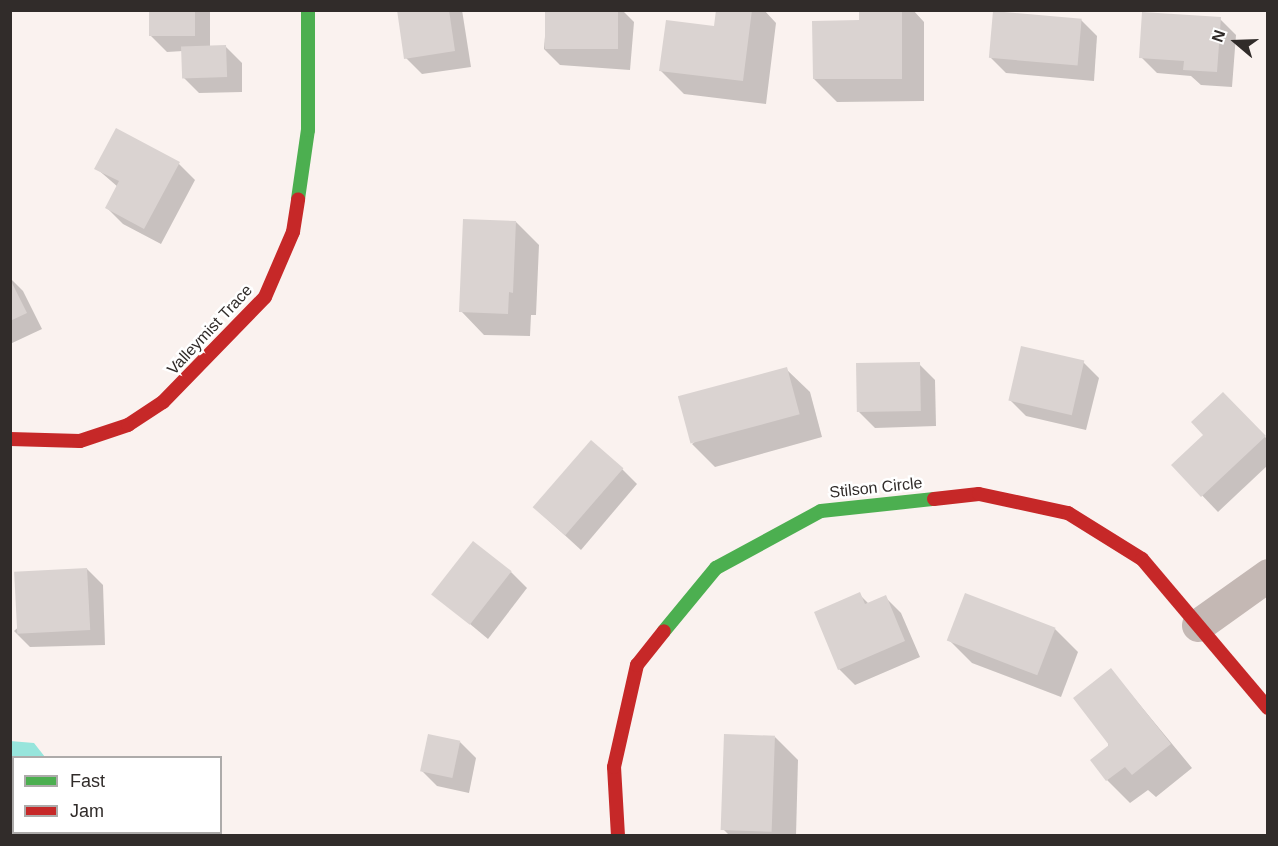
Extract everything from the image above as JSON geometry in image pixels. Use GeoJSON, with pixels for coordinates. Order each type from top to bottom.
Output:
{"type":"FeatureCollection","features":[{"type":"Feature","properties":{"kind":"street","name":"Valleymist Trace"},"geometry":{"type":"LineString","coordinates":[[10,439],[80,441],[128,425],[163,402],[265,297],[293,232],[308,130],[308,10]]}},
{"type":"Feature","properties":{"kind":"street","name":"Stilson Circle"},"geometry":{"type":"LineString","coordinates":[[618,836],[614,767],[637,665],[716,568],[821,511],[979,494],[1068,513],[1142,559],[1268,708]]}},
{"type":"Feature","properties":{"kind":"street"},"geometry":{"type":"LineString","coordinates":[[1198,625],[1268,575]]}},
{"type":"Feature","properties":{"kind":"water"},"geometry":{"type":"Polygon","coordinates":[[[10,741],[34,743],[44,756],[12,756],[11,802],[10,741]]]}},
{"type":"Feature","properties":{"kind":"building"},"geometry":{"type":"Polygon","coordinates":[[[149,10],[195,10],[195,36],[149,36],[149,10]]]}},
{"type":"Feature","properties":{"kind":"building"},"geometry":{"type":"Polygon","coordinates":[[[397,10],[449,10],[455,51],[404,59],[397,10]]]}},
{"type":"Feature","properties":{"kind":"building"},"geometry":{"type":"Polygon","coordinates":[[[545,10],[618,10],[618,49],[545,49],[545,10]]]}},
{"type":"Feature","properties":{"kind":"building"},"geometry":{"type":"Polygon","coordinates":[[[716,10],[752,10],[743,81],[659,71],[666,20],[714,26],[716,10]]]}},
{"type":"Feature","properties":{"kind":"building"},"geometry":{"type":"Polygon","coordinates":[[[859,10],[902,10],[902,79],[813,79],[812,21],[859,20],[859,10]]]}},
{"type":"Feature","properties":{"kind":"building"},"geometry":{"type":"Polygon","coordinates":[[[993,11],[1082,19],[1078,66],[989,58],[993,11]]]}},
{"type":"Feature","properties":{"kind":"building"},"geometry":{"type":"Polygon","coordinates":[[[1142,12],[1221,17],[1217,72],[1183,70],[1184,61],[1139,58],[1142,12]]]}},
{"type":"Feature","properties":{"kind":"building"},"geometry":{"type":"Polygon","coordinates":[[[226,45],[227,77],[182,79],[181,47],[226,45]]]}},
{"type":"Feature","properties":{"kind":"building"},"geometry":{"type":"Polygon","coordinates":[[[116,128],[180,162],[144,229],[105,208],[119,181],[94,169],[116,128]]]}},
{"type":"Feature","properties":{"kind":"building"},"geometry":{"type":"Polygon","coordinates":[[[463,219],[516,221],[513,293],[509,292],[508,314],[459,312],[463,219]]]}},
{"type":"Feature","properties":{"kind":"building"},"geometry":{"type":"Polygon","coordinates":[[[10,279],[27,313],[10,321],[10,279]]]}},
{"type":"Feature","properties":{"kind":"building"},"geometry":{"type":"Polygon","coordinates":[[[1021,346],[1084,361],[1072,415],[1008,401],[1021,346]]]}},
{"type":"Feature","properties":{"kind":"building"},"geometry":{"type":"Polygon","coordinates":[[[920,362],[921,411],[857,412],[856,363],[920,362]]]}},
{"type":"Feature","properties":{"kind":"building"},"geometry":{"type":"Polygon","coordinates":[[[787,367],[800,414],[691,444],[678,396],[787,367]]]}},
{"type":"Feature","properties":{"kind":"building"},"geometry":{"type":"Polygon","coordinates":[[[1223,392],[1266,436],[1201,497],[1171,465],[1203,435],[1191,422],[1223,392]]]}},
{"type":"Feature","properties":{"kind":"building"},"geometry":{"type":"Polygon","coordinates":[[[591,440],[623,468],[565,535],[533,507],[591,440]]]}},
{"type":"Feature","properties":{"kind":"building"},"geometry":{"type":"Polygon","coordinates":[[[473,541],[512,571],[470,625],[431,595],[473,541]]]}},
{"type":"Feature","properties":{"kind":"building"},"geometry":{"type":"Polygon","coordinates":[[[87,568],[90,630],[17,634],[14,572],[87,568]]]}},
{"type":"Feature","properties":{"kind":"building"},"geometry":{"type":"Polygon","coordinates":[[[860,592],[865,604],[886,595],[905,641],[838,670],[814,612],[860,592]]]}},
{"type":"Feature","properties":{"kind":"building"},"geometry":{"type":"Polygon","coordinates":[[[965,593],[1056,628],[1037,675],[947,641],[965,593]]]}},
{"type":"Feature","properties":{"kind":"building"},"geometry":{"type":"Polygon","coordinates":[[[1111,668],[1171,744],[1132,775],[1125,767],[1106,781],[1090,760],[1109,745],[1073,698],[1111,668]]]}},
{"type":"Feature","properties":{"kind":"building"},"geometry":{"type":"Polygon","coordinates":[[[428,734],[460,741],[452,778],[420,771],[428,734]]]}},
{"type":"Feature","properties":{"kind":"building"},"geometry":{"type":"Polygon","coordinates":[[[724,734],[775,736],[772,832],[721,830],[724,734]]]}},
{"type":"Feature","properties":{"kind":"traffic: fast"},"geometry":{"type":"LineString","coordinates":[[298,199],[308,130],[308,10]]}},
{"type":"Feature","properties":{"kind":"traffic: fast"},"geometry":{"type":"LineString","coordinates":[[664,631],[716,568],[821,511],[934,499]]}},
{"type":"Feature","properties":{"kind":"traffic: jam"},"geometry":{"type":"LineString","coordinates":[[10,439],[80,441],[128,425],[163,402],[265,297],[293,232],[298,199]]}},
{"type":"Feature","properties":{"kind":"traffic: jam"},"geometry":{"type":"LineString","coordinates":[[934,499],[979,494],[1068,513],[1142,559],[1268,708]]}},
{"type":"Feature","properties":{"kind":"traffic: jam"},"geometry":{"type":"LineString","coordinates":[[618,836],[614,767],[637,665],[664,631]]}}]}
